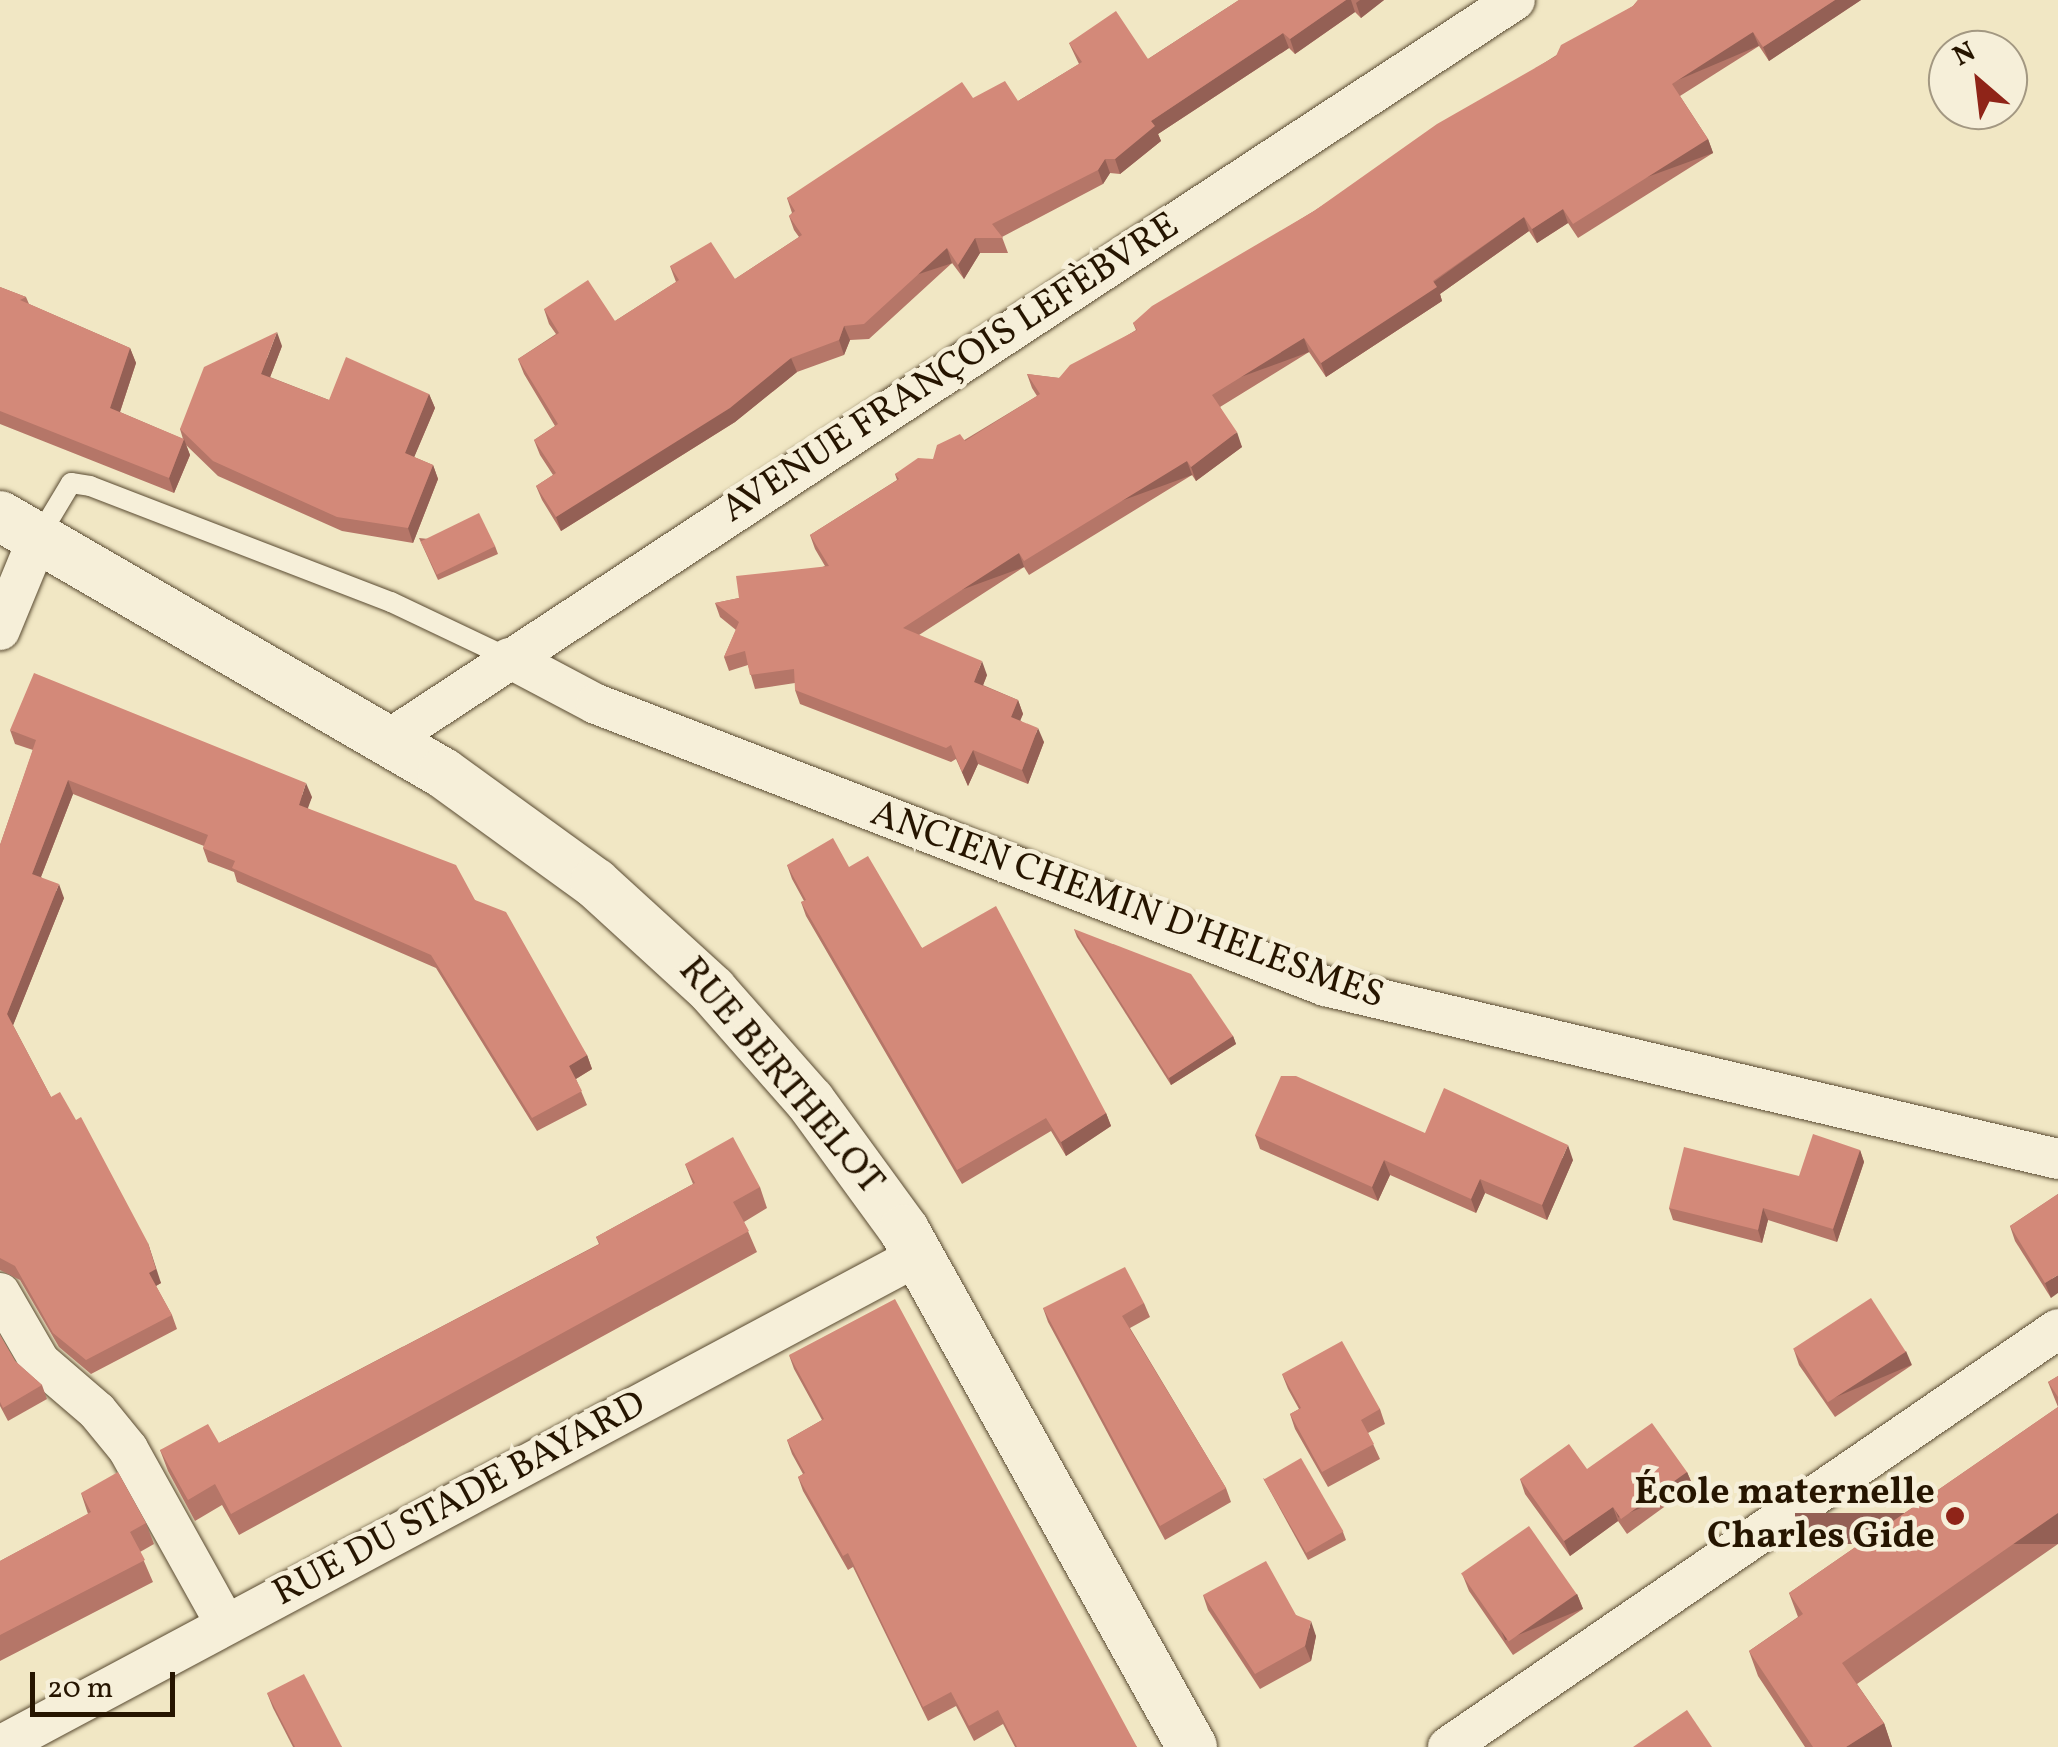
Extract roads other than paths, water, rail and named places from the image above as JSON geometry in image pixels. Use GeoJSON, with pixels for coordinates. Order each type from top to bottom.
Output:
{"type":"FeatureCollection","features":[{"type":"Feature","properties":{"kind":"street","name":"AVENUE FRANÇOIS LEFÈBVRE"},"geometry":{"type":"LineString","coordinates":[[388,740],[1515,0]]}},
{"type":"Feature","properties":{"kind":"street"},"geometry":{"type":"LineString","coordinates":[[0,630],[19,527]]}},
{"type":"Feature","properties":{"kind":"street","name":"RUE BERTHELOT"},"geometry":{"type":"LineString","coordinates":[[19,527],[388,740],[524,828],[680,956],[819,1113],[919,1255],[1192,1747]]}},
{"type":"Feature","properties":{"kind":"street","name":"ANCIEN CHEMIN D'HELESMES"},"geometry":{"type":"LineString","coordinates":[[509,658],[596,704],[1326,986],[2058,1159]]}},
{"type":"Feature","properties":{"kind":"street","name":"RUE DU STADE BAYARD"},"geometry":{"type":"LineString","coordinates":[[0,1746],[919,1255]]}},
{"type":"Feature","properties":{"kind":"street"},"geometry":{"type":"LineString","coordinates":[[0,1293],[40,1362],[97,1412],[128,1449],[226,1626]]}},
{"type":"Feature","properties":{"kind":"street"},"geometry":{"type":"LineString","coordinates":[[1448,1747],[2058,1329]]}},
{"type":"Feature","properties":{"kind":"lane"},"geometry":{"type":"LineString","coordinates":[[19,527],[71,483],[90,486],[391,602],[509,658]]}},
{"type":"Feature","properties":{"kind":"place","name":"École maternelle Charles Gide"},"geometry":{"type":"Point","coordinates":[1955,1516]}}]}
